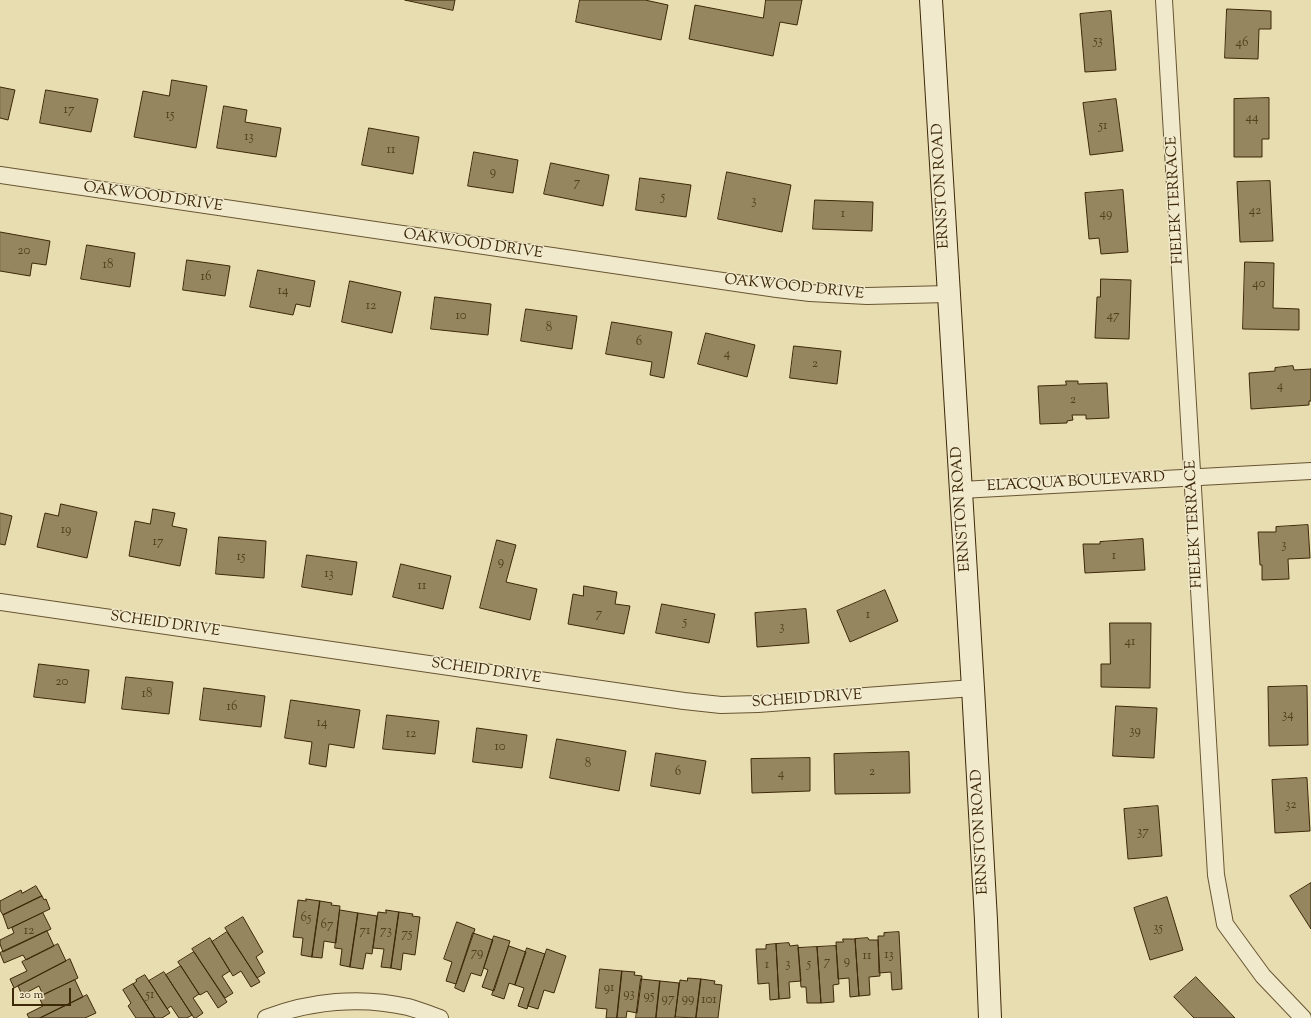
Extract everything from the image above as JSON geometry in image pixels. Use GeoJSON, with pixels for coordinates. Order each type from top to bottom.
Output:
{"type":"FeatureCollection","features":[{"type":"Feature","properties":{"kind":"street","name":"ERNSTON ROAD"},"geometry":{"type":"LineString","coordinates":[[931,0],[973,688],[990,1018]]}},
{"type":"Feature","properties":{"kind":"street","name":"FIELEK TERRACE"},"geometry":{"type":"LineString","coordinates":[[1164,0],[1216,875],[1225,924],[1264,976],[1304,1018]]}},
{"type":"Feature","properties":{"kind":"street","name":"OAKWOOD DRIVE"},"geometry":{"type":"LineString","coordinates":[[0,175],[777,289],[810,293],[866,296],[948,294]]}},
{"type":"Feature","properties":{"kind":"street","name":"ELACQUA BOULEVARD"},"geometry":{"type":"LineString","coordinates":[[961,490],[1311,471]]}},
{"type":"Feature","properties":{"kind":"street","name":"SCHEID DRIVE"},"geometry":{"type":"LineString","coordinates":[[0,602],[684,701],[721,705],[758,704],[973,688]]}},
{"type":"Feature","properties":{"kind":"street"},"geometry":{"type":"LineString","coordinates":[[266,1018],[280,1012],[313,1004],[377,1002],[408,1007],[440,1018]]}},
{"type":"Feature","properties":{"kind":"building"},"geometry":{"type":"Polygon","coordinates":[[[405,0],[455,0],[453,10],[405,0]]]}},
{"type":"Feature","properties":{"kind":"building"},"geometry":{"type":"Polygon","coordinates":[[[580,0],[645,0],[668,5],[661,40],[576,22],[580,0]]]}},
{"type":"Feature","properties":{"kind":"building"},"geometry":{"type":"Polygon","coordinates":[[[766,0],[802,0],[797,25],[780,22],[773,56],[689,39],[695,5],[763,18],[766,0]]]}},
{"type":"Feature","properties":{"kind":"building"},"geometry":{"type":"Polygon","coordinates":[[[1227,9],[1271,11],[1271,29],[1259,29],[1258,59],[1225,58],[1227,9]]]}},
{"type":"Feature","properties":{"kind":"building"},"geometry":{"type":"Polygon","coordinates":[[[1111,11],[1116,70],[1085,72],[1080,14],[1111,11]]]}},
{"type":"Feature","properties":{"kind":"building"},"geometry":{"type":"Polygon","coordinates":[[[172,80],[207,86],[196,148],[134,137],[143,91],[169,96],[172,80]]]}},
{"type":"Feature","properties":{"kind":"building"},"geometry":{"type":"Polygon","coordinates":[[[0,87],[15,90],[8,120],[0,118],[0,87]]]}},
{"type":"Feature","properties":{"kind":"building"},"geometry":{"type":"Polygon","coordinates":[[[46,90],[98,99],[91,132],[40,123],[46,90]]]}},
{"type":"Feature","properties":{"kind":"building"},"geometry":{"type":"Polygon","coordinates":[[[1269,98],[1269,139],[1262,139],[1262,157],[1234,157],[1234,99],[1269,98]]]}},
{"type":"Feature","properties":{"kind":"building"},"geometry":{"type":"Polygon","coordinates":[[[1116,99],[1123,151],[1090,155],[1083,103],[1116,99]]]}},
{"type":"Feature","properties":{"kind":"building"},"geometry":{"type":"Polygon","coordinates":[[[224,106],[247,110],[245,122],[281,128],[276,157],[217,148],[224,106]]]}},
{"type":"Feature","properties":{"kind":"building"},"geometry":{"type":"Polygon","coordinates":[[[369,128],[419,137],[413,174],[362,165],[369,128]]]}},
{"type":"Feature","properties":{"kind":"building"},"geometry":{"type":"Polygon","coordinates":[[[474,152],[518,160],[513,193],[468,186],[474,152]]]}},
{"type":"Feature","properties":{"kind":"building"},"geometry":{"type":"Polygon","coordinates":[[[551,163],[609,175],[603,206],[544,194],[551,163]]]}},
{"type":"Feature","properties":{"kind":"building"},"geometry":{"type":"Polygon","coordinates":[[[727,172],[791,185],[782,232],[718,219],[727,172]]]}},
{"type":"Feature","properties":{"kind":"building"},"geometry":{"type":"Polygon","coordinates":[[[640,178],[691,185],[686,217],[636,210],[640,178]]]}},
{"type":"Feature","properties":{"kind":"building"},"geometry":{"type":"Polygon","coordinates":[[[1270,181],[1273,241],[1240,242],[1237,182],[1270,181]]]}},
{"type":"Feature","properties":{"kind":"building"},"geometry":{"type":"Polygon","coordinates":[[[1123,190],[1128,252],[1101,254],[1099,238],[1089,239],[1085,193],[1123,190]]]}},
{"type":"Feature","properties":{"kind":"building"},"geometry":{"type":"Polygon","coordinates":[[[815,200],[873,202],[872,231],[813,229],[815,200]]]}},
{"type":"Feature","properties":{"kind":"building"},"geometry":{"type":"Polygon","coordinates":[[[0,232],[50,241],[46,265],[32,263],[30,276],[0,271],[0,232]]]}},
{"type":"Feature","properties":{"kind":"building"},"geometry":{"type":"Polygon","coordinates":[[[87,245],[135,253],[130,287],[81,279],[87,245]]]}},
{"type":"Feature","properties":{"kind":"building"},"geometry":{"type":"Polygon","coordinates":[[[187,260],[230,266],[225,296],[183,290],[187,260]]]}},
{"type":"Feature","properties":{"kind":"building"},"geometry":{"type":"Polygon","coordinates":[[[1245,262],[1274,263],[1273,308],[1299,309],[1299,330],[1243,329],[1245,262]]]}},
{"type":"Feature","properties":{"kind":"building"},"geometry":{"type":"Polygon","coordinates":[[[258,270],[315,281],[310,307],[296,304],[293,315],[250,307],[258,270]]]}},
{"type":"Feature","properties":{"kind":"building"},"geometry":{"type":"Polygon","coordinates":[[[1101,279],[1131,280],[1129,339],[1095,338],[1097,297],[1100,297],[1101,279]]]}},
{"type":"Feature","properties":{"kind":"building"},"geometry":{"type":"Polygon","coordinates":[[[350,281],[401,292],[392,333],[342,322],[350,281]]]}},
{"type":"Feature","properties":{"kind":"building"},"geometry":{"type":"Polygon","coordinates":[[[435,297],[491,304],[488,335],[431,329],[435,297]]]}},
{"type":"Feature","properties":{"kind":"building"},"geometry":{"type":"Polygon","coordinates":[[[526,309],[577,316],[572,349],[521,341],[526,309]]]}},
{"type":"Feature","properties":{"kind":"building"},"geometry":{"type":"Polygon","coordinates":[[[612,322],[672,332],[664,378],[650,375],[652,362],[606,354],[612,322]]]}},
{"type":"Feature","properties":{"kind":"building"},"geometry":{"type":"Polygon","coordinates":[[[706,333],[755,345],[747,377],[698,364],[706,333]]]}},
{"type":"Feature","properties":{"kind":"building"},"geometry":{"type":"Polygon","coordinates":[[[794,346],[841,351],[837,384],[790,378],[794,346]]]}},
{"type":"Feature","properties":{"kind":"building"},"geometry":{"type":"Polygon","coordinates":[[[1293,366],[1294,370],[1311,369],[1311,401],[1309,401],[1309,405],[1251,409],[1249,373],[1275,371],[1275,368],[1293,366]]]}},
{"type":"Feature","properties":{"kind":"building"},"geometry":{"type":"Polygon","coordinates":[[[1066,381],[1078,381],[1078,384],[1107,383],[1109,418],[1086,419],[1086,415],[1072,415],[1073,420],[1067,421],[1067,423],[1040,424],[1038,386],[1066,385],[1066,381]]]}},
{"type":"Feature","properties":{"kind":"building"},"geometry":{"type":"Polygon","coordinates":[[[61,504],[97,512],[87,558],[37,547],[45,513],[58,516],[61,504]]]}},
{"type":"Feature","properties":{"kind":"building"},"geometry":{"type":"Polygon","coordinates":[[[153,509],[175,513],[172,526],[187,529],[180,566],[129,556],[135,521],[150,524],[153,509]]]}},
{"type":"Feature","properties":{"kind":"building"},"geometry":{"type":"Polygon","coordinates":[[[0,513],[12,516],[5,545],[0,544],[0,513]]]}},
{"type":"Feature","properties":{"kind":"building"},"geometry":{"type":"Polygon","coordinates":[[[1308,525],[1310,558],[1288,559],[1289,579],[1262,580],[1262,565],[1260,565],[1258,532],[1276,532],[1276,527],[1308,525]]]}},
{"type":"Feature","properties":{"kind":"building"},"geometry":{"type":"Polygon","coordinates":[[[219,537],[266,541],[264,578],[216,574],[219,537]]]}},
{"type":"Feature","properties":{"kind":"building"},"geometry":{"type":"Polygon","coordinates":[[[1143,539],[1145,570],[1085,573],[1083,544],[1100,544],[1100,542],[1143,539]]]}},
{"type":"Feature","properties":{"kind":"building"},"geometry":{"type":"Polygon","coordinates":[[[497,540],[516,545],[506,582],[537,589],[530,620],[480,608],[497,540]]]}},
{"type":"Feature","properties":{"kind":"building"},"geometry":{"type":"Polygon","coordinates":[[[307,555],[357,562],[352,595],[302,587],[307,555]]]}},
{"type":"Feature","properties":{"kind":"building"},"geometry":{"type":"Polygon","coordinates":[[[401,564],[451,576],[443,609],[393,597],[401,564]]]}},
{"type":"Feature","properties":{"kind":"building"},"geometry":{"type":"Polygon","coordinates":[[[584,586],[617,592],[615,604],[630,606],[624,634],[568,624],[573,594],[583,596],[584,586]]]}},
{"type":"Feature","properties":{"kind":"building"},"geometry":{"type":"Polygon","coordinates":[[[885,590],[898,621],[850,642],[837,611],[885,590]]]}},
{"type":"Feature","properties":{"kind":"building"},"geometry":{"type":"Polygon","coordinates":[[[662,604],[715,614],[709,643],[656,633],[662,604]]]}},
{"type":"Feature","properties":{"kind":"building"},"geometry":{"type":"Polygon","coordinates":[[[806,609],[809,643],[757,647],[755,613],[806,609]]]}},
{"type":"Feature","properties":{"kind":"building"},"geometry":{"type":"Polygon","coordinates":[[[1110,623],[1151,623],[1150,688],[1101,687],[1101,664],[1110,664],[1110,623]]]}},
{"type":"Feature","properties":{"kind":"building"},"geometry":{"type":"Polygon","coordinates":[[[39,664],[89,670],[85,703],[34,697],[39,664]]]}},
{"type":"Feature","properties":{"kind":"building"},"geometry":{"type":"Polygon","coordinates":[[[126,677],[173,682],[169,714],[122,709],[126,677]]]}},
{"type":"Feature","properties":{"kind":"building"},"geometry":{"type":"Polygon","coordinates":[[[1307,686],[1308,745],[1269,746],[1268,687],[1307,686]]]}},
{"type":"Feature","properties":{"kind":"building"},"geometry":{"type":"Polygon","coordinates":[[[204,688],[265,696],[261,727],[200,720],[204,688]]]}},
{"type":"Feature","properties":{"kind":"building"},"geometry":{"type":"Polygon","coordinates":[[[291,700],[360,710],[354,748],[329,744],[326,767],[309,764],[312,742],[285,738],[291,700]]]}},
{"type":"Feature","properties":{"kind":"building"},"geometry":{"type":"Polygon","coordinates":[[[1116,706],[1157,708],[1154,758],[1113,756],[1116,706]]]}},
{"type":"Feature","properties":{"kind":"building"},"geometry":{"type":"Polygon","coordinates":[[[387,715],[439,721],[435,754],[383,749],[387,715]]]}},
{"type":"Feature","properties":{"kind":"building"},"geometry":{"type":"Polygon","coordinates":[[[477,728],[527,735],[522,768],[473,762],[477,728]]]}},
{"type":"Feature","properties":{"kind":"building"},"geometry":{"type":"Polygon","coordinates":[[[557,739],[626,751],[619,791],[550,778],[557,739]]]}},
{"type":"Feature","properties":{"kind":"building"},"geometry":{"type":"Polygon","coordinates":[[[909,752],[910,793],[835,794],[834,754],[909,752]]]}},
{"type":"Feature","properties":{"kind":"building"},"geometry":{"type":"Polygon","coordinates":[[[656,753],[706,761],[700,794],[651,786],[656,753]]]}},
{"type":"Feature","properties":{"kind":"building"},"geometry":{"type":"Polygon","coordinates":[[[810,758],[810,791],[752,793],[751,759],[810,758]]]}},
{"type":"Feature","properties":{"kind":"building"},"geometry":{"type":"Polygon","coordinates":[[[1307,778],[1310,831],[1275,833],[1272,780],[1307,778]]]}},
{"type":"Feature","properties":{"kind":"building"},"geometry":{"type":"Polygon","coordinates":[[[1158,806],[1162,856],[1128,859],[1124,809],[1158,806]]]}},
{"type":"Feature","properties":{"kind":"building"},"geometry":{"type":"Polygon","coordinates":[[[1311,883],[1311,929],[1290,896],[1311,883]]]}},
{"type":"Feature","properties":{"kind":"building"},"geometry":{"type":"Polygon","coordinates":[[[36,886],[42,896],[3,915],[0,910],[0,901],[21,890],[22,893],[36,886]]]}},
{"type":"Feature","properties":{"kind":"building"},"geometry":{"type":"Polygon","coordinates":[[[42,896],[44,900],[46,899],[50,909],[8,929],[3,915],[42,896]]]}},
{"type":"Feature","properties":{"kind":"building"},"geometry":{"type":"Polygon","coordinates":[[[1167,897],[1183,950],[1150,960],[1134,908],[1167,897]]]}},
{"type":"Feature","properties":{"kind":"building"},"geometry":{"type":"Polygon","coordinates":[[[306,899],[320,901],[312,957],[301,955],[303,938],[293,937],[298,900],[306,901],[306,899]]]}},
{"type":"Feature","properties":{"kind":"building"},"geometry":{"type":"Polygon","coordinates":[[[320,901],[332,903],[331,905],[340,906],[336,943],[324,941],[322,958],[312,957],[320,901]]]}},
{"type":"Feature","properties":{"kind":"building"},"geometry":{"type":"Polygon","coordinates":[[[340,910],[358,913],[350,967],[340,965],[342,949],[335,948],[340,910]]]}},
{"type":"Feature","properties":{"kind":"building"},"geometry":{"type":"Polygon","coordinates":[[[386,910],[399,912],[391,968],[381,967],[384,949],[373,948],[378,912],[386,913],[386,910]]]}},
{"type":"Feature","properties":{"kind":"building"},"geometry":{"type":"Polygon","coordinates":[[[399,912],[413,914],[412,916],[420,917],[415,955],[403,953],[401,970],[391,968],[399,912]]]}},
{"type":"Feature","properties":{"kind":"building"},"geometry":{"type":"Polygon","coordinates":[[[43,913],[51,929],[3,952],[0,940],[14,933],[12,928],[43,913]]]}},
{"type":"Feature","properties":{"kind":"building"},"geometry":{"type":"Polygon","coordinates":[[[358,913],[377,916],[372,954],[366,953],[363,969],[350,967],[358,913]]]}},
{"type":"Feature","properties":{"kind":"building"},"geometry":{"type":"Polygon","coordinates":[[[243,917],[263,952],[256,957],[265,973],[257,978],[225,928],[243,917]]]}},
{"type":"Feature","properties":{"kind":"building"},"geometry":{"type":"Polygon","coordinates":[[[457,922],[475,929],[456,984],[446,981],[452,962],[444,959],[457,922]]]}},
{"type":"Feature","properties":{"kind":"building"},"geometry":{"type":"Polygon","coordinates":[[[47,931],[54,946],[26,960],[23,955],[4,963],[0,953],[47,931]]]}},
{"type":"Feature","properties":{"kind":"building"},"geometry":{"type":"Polygon","coordinates":[[[227,932],[260,982],[251,987],[241,971],[233,976],[212,942],[227,932]]]}},
{"type":"Feature","properties":{"kind":"building"},"geometry":{"type":"Polygon","coordinates":[[[899,932],[902,989],[892,990],[891,972],[879,973],[878,936],[884,936],[884,933],[899,932]]]}},
{"type":"Feature","properties":{"kind":"building"},"geometry":{"type":"Polygon","coordinates":[[[473,933],[493,940],[481,976],[471,973],[464,992],[455,988],[473,933]]]}},
{"type":"Feature","properties":{"kind":"building"},"geometry":{"type":"Polygon","coordinates":[[[494,936],[510,941],[494,991],[482,987],[488,970],[484,968],[494,936]]]}},
{"type":"Feature","properties":{"kind":"building"},"geometry":{"type":"Polygon","coordinates":[[[210,938],[230,971],[222,976],[233,993],[225,998],[192,949],[210,938]]]}},
{"type":"Feature","properties":{"kind":"building"},"geometry":{"type":"Polygon","coordinates":[[[868,938],[869,940],[878,940],[880,976],[869,977],[870,995],[859,996],[855,939],[868,938]]]}},
{"type":"Feature","properties":{"kind":"building"},"geometry":{"type":"Polygon","coordinates":[[[843,939],[855,939],[859,996],[850,997],[849,978],[838,979],[836,942],[843,942],[843,939]]]}},
{"type":"Feature","properties":{"kind":"building"},"geometry":{"type":"Polygon","coordinates":[[[789,943],[790,946],[798,945],[801,981],[789,982],[790,998],[779,999],[776,944],[789,943]]]}},
{"type":"Feature","properties":{"kind":"building"},"geometry":{"type":"Polygon","coordinates":[[[58,944],[66,961],[14,988],[10,979],[27,971],[22,962],[58,944]]]}},
{"type":"Feature","properties":{"kind":"building"},"geometry":{"type":"Polygon","coordinates":[[[776,944],[779,999],[770,1000],[769,983],[758,984],[756,949],[766,949],[766,945],[776,944]]]}},
{"type":"Feature","properties":{"kind":"building"},"geometry":{"type":"Polygon","coordinates":[[[509,946],[526,952],[515,985],[509,983],[504,999],[492,995],[509,946]]]}},
{"type":"Feature","properties":{"kind":"building"},"geometry":{"type":"Polygon","coordinates":[[[836,946],[839,984],[833,985],[834,1002],[821,1003],[817,947],[836,946]]]}},
{"type":"Feature","properties":{"kind":"building"},"geometry":{"type":"Polygon","coordinates":[[[817,947],[821,1003],[807,1003],[806,987],[801,987],[798,948],[817,947]]]}},
{"type":"Feature","properties":{"kind":"building"},"geometry":{"type":"Polygon","coordinates":[[[527,948],[545,954],[527,1009],[518,1006],[524,988],[515,985],[527,948]]]}},
{"type":"Feature","properties":{"kind":"building"},"geometry":{"type":"Polygon","coordinates":[[[547,949],[566,956],[554,993],[544,990],[538,1009],[528,1006],[547,949]]]}},
{"type":"Feature","properties":{"kind":"building"},"geometry":{"type":"Polygon","coordinates":[[[194,952],[227,1002],[218,1008],[207,991],[200,995],[199,994],[178,962],[194,952]]]}},
{"type":"Feature","properties":{"kind":"building"},"geometry":{"type":"Polygon","coordinates":[[[70,959],[78,978],[43,995],[39,986],[22,995],[18,986],[70,959]]]}},
{"type":"Feature","properties":{"kind":"building"},"geometry":{"type":"Polygon","coordinates":[[[181,966],[199,994],[193,998],[203,1013],[196,1018],[194,1018],[166,975],[181,966]]]}},
{"type":"Feature","properties":{"kind":"building"},"geometry":{"type":"Polygon","coordinates":[[[600,969],[622,971],[617,1018],[606,1018],[607,1009],[596,1008],[600,969]]]}},
{"type":"Feature","properties":{"kind":"building"},"geometry":{"type":"Polygon","coordinates":[[[622,971],[635,972],[634,975],[642,976],[637,1013],[627,1011],[626,1018],[617,1018],[622,971]]]}},
{"type":"Feature","properties":{"kind":"building"},"geometry":{"type":"Polygon","coordinates":[[[164,972],[192,1015],[187,1018],[179,1018],[171,1006],[167,1009],[149,981],[164,972]]]}},
{"type":"Feature","properties":{"kind":"building"},"geometry":{"type":"Polygon","coordinates":[[[145,975],[170,1013],[162,1018],[155,1018],[133,984],[137,981],[136,980],[145,975]]]}},
{"type":"Feature","properties":{"kind":"building"},"geometry":{"type":"Polygon","coordinates":[[[1196,977],[1235,1018],[1194,1018],[1174,997],[1196,977]]]}},
{"type":"Feature","properties":{"kind":"building"},"geometry":{"type":"Polygon","coordinates":[[[688,978],[701,979],[696,1018],[675,1017],[680,980],[687,981],[688,978]]]}},
{"type":"Feature","properties":{"kind":"building"},"geometry":{"type":"Polygon","coordinates":[[[641,979],[660,981],[656,1018],[636,1018],[641,979]]]}},
{"type":"Feature","properties":{"kind":"building"},"geometry":{"type":"Polygon","coordinates":[[[701,979],[715,981],[714,984],[722,985],[718,1018],[696,1018],[701,979]]]}},
{"type":"Feature","properties":{"kind":"building"},"geometry":{"type":"Polygon","coordinates":[[[75,980],[83,997],[40,1018],[29,1018],[27,1014],[43,1006],[39,997],[75,980]]]}},
{"type":"Feature","properties":{"kind":"building"},"geometry":{"type":"Polygon","coordinates":[[[660,981],[679,983],[675,1018],[656,1018],[660,981]]]}},
{"type":"Feature","properties":{"kind":"building"},"geometry":{"type":"Polygon","coordinates":[[[133,984],[155,1018],[136,1018],[128,1006],[131,1003],[123,990],[133,984]]]}},
{"type":"Feature","properties":{"kind":"building"},"geometry":{"type":"Polygon","coordinates":[[[87,995],[96,1013],[85,1018],[40,1018],[87,995]]]}}]}
